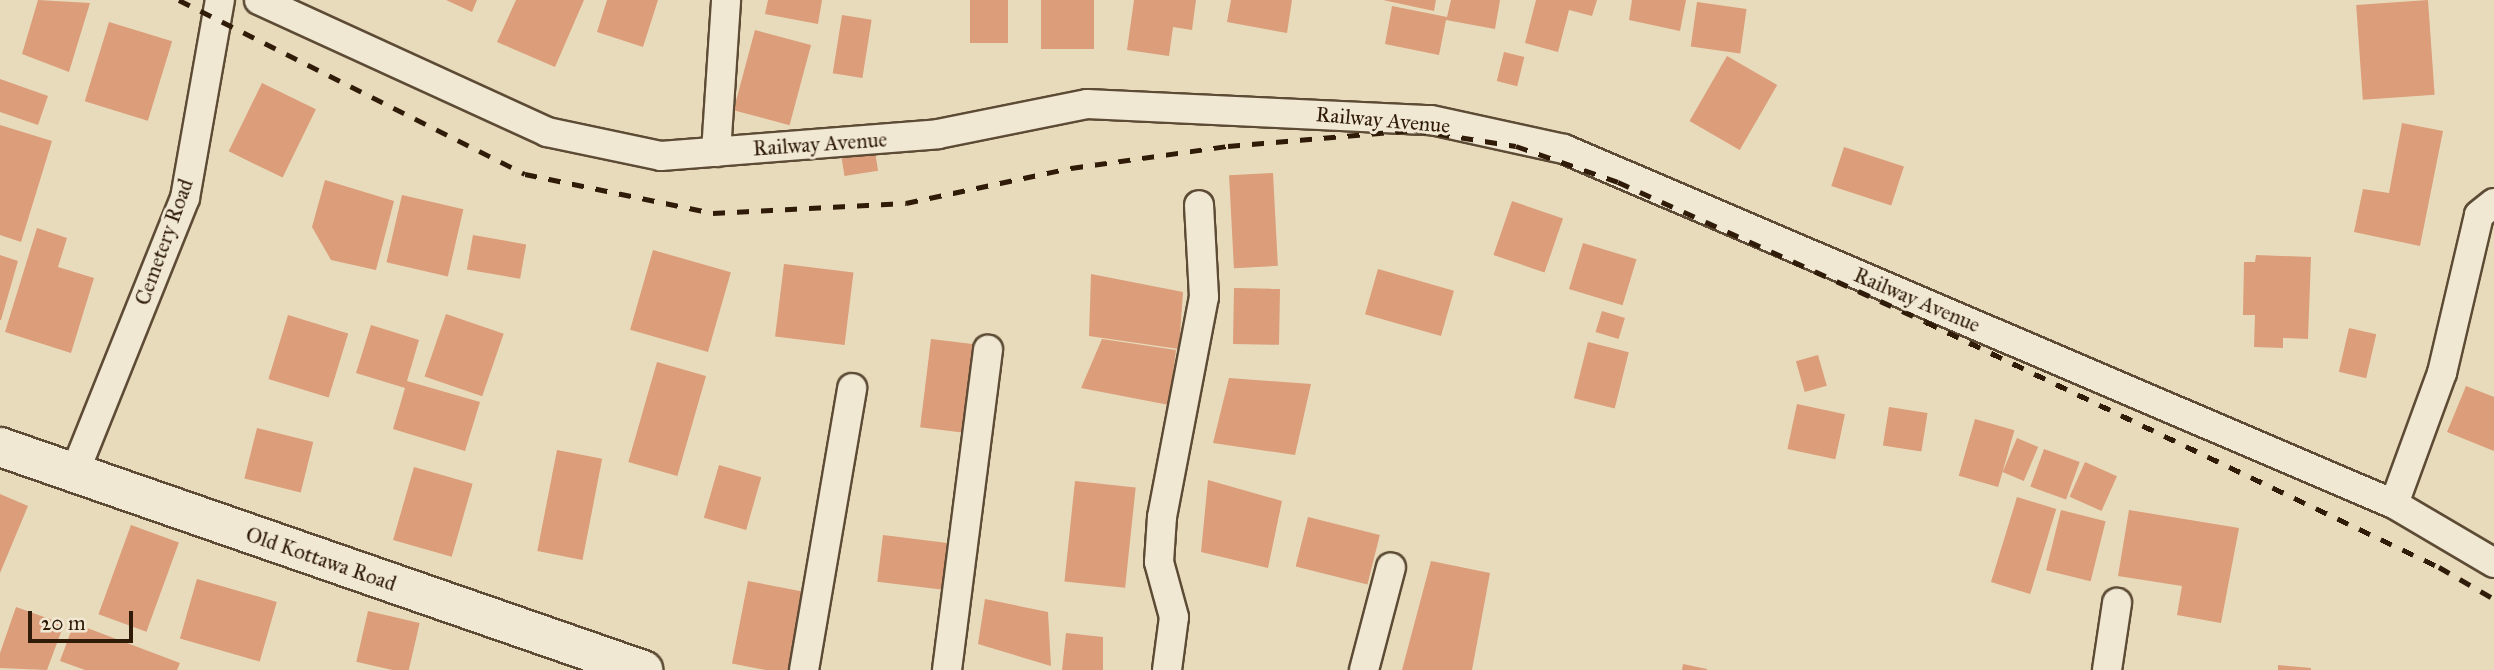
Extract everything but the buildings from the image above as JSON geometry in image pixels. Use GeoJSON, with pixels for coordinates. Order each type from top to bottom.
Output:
{"type":"FeatureCollection","features":[{"type":"Feature","properties":{"kind":"street","name":"Cemetery Road"},"geometry":{"type":"LineString","coordinates":[[74,474],[185,198],[220,0]]}},
{"type":"Feature","properties":{"kind":"street","name":"Railway Avenue"},"geometry":{"type":"LineString","coordinates":[[259,0],[547,132],[661,156],[938,134],[1087,104],[1431,120],[1564,149],[2395,504],[2494,563]]}},
{"type":"Feature","properties":{"kind":"street"},"geometry":{"type":"LineString","coordinates":[[716,152],[726,0]]}},
{"type":"Feature","properties":{"kind":"street"},"geometry":{"type":"LineString","coordinates":[[2395,504],[2442,373],[2479,215],[2494,204]]}},
{"type":"Feature","properties":{"kind":"street"},"geometry":{"type":"LineString","coordinates":[[1167,670],[1174,617],[1159,562],[1162,517],[1204,296],[1199,205]]}},
{"type":"Feature","properties":{"kind":"street"},"geometry":{"type":"LineString","coordinates":[[947,670],[988,350]]}},
{"type":"Feature","properties":{"kind":"street"},"geometry":{"type":"LineString","coordinates":[[804,670],[852,388]]}},
{"type":"Feature","properties":{"kind":"street","name":"Old Kottawa Road"},"geometry":{"type":"LineString","coordinates":[[0,447],[643,670]]}},
{"type":"Feature","properties":{"kind":"street"},"geometry":{"type":"LineString","coordinates":[[1364,670],[1391,567]]}},
{"type":"Feature","properties":{"kind":"street"},"geometry":{"type":"LineString","coordinates":[[2108,670],[2117,603]]}},
{"type":"Feature","properties":{"kind":"railway"},"geometry":{"type":"LineString","coordinates":[[179,0],[525,174],[713,213],[906,203],[1071,168],[1228,146],[1414,130],[1516,146],[1618,182],[1926,322],[2439,567],[2494,599]]}}]}
